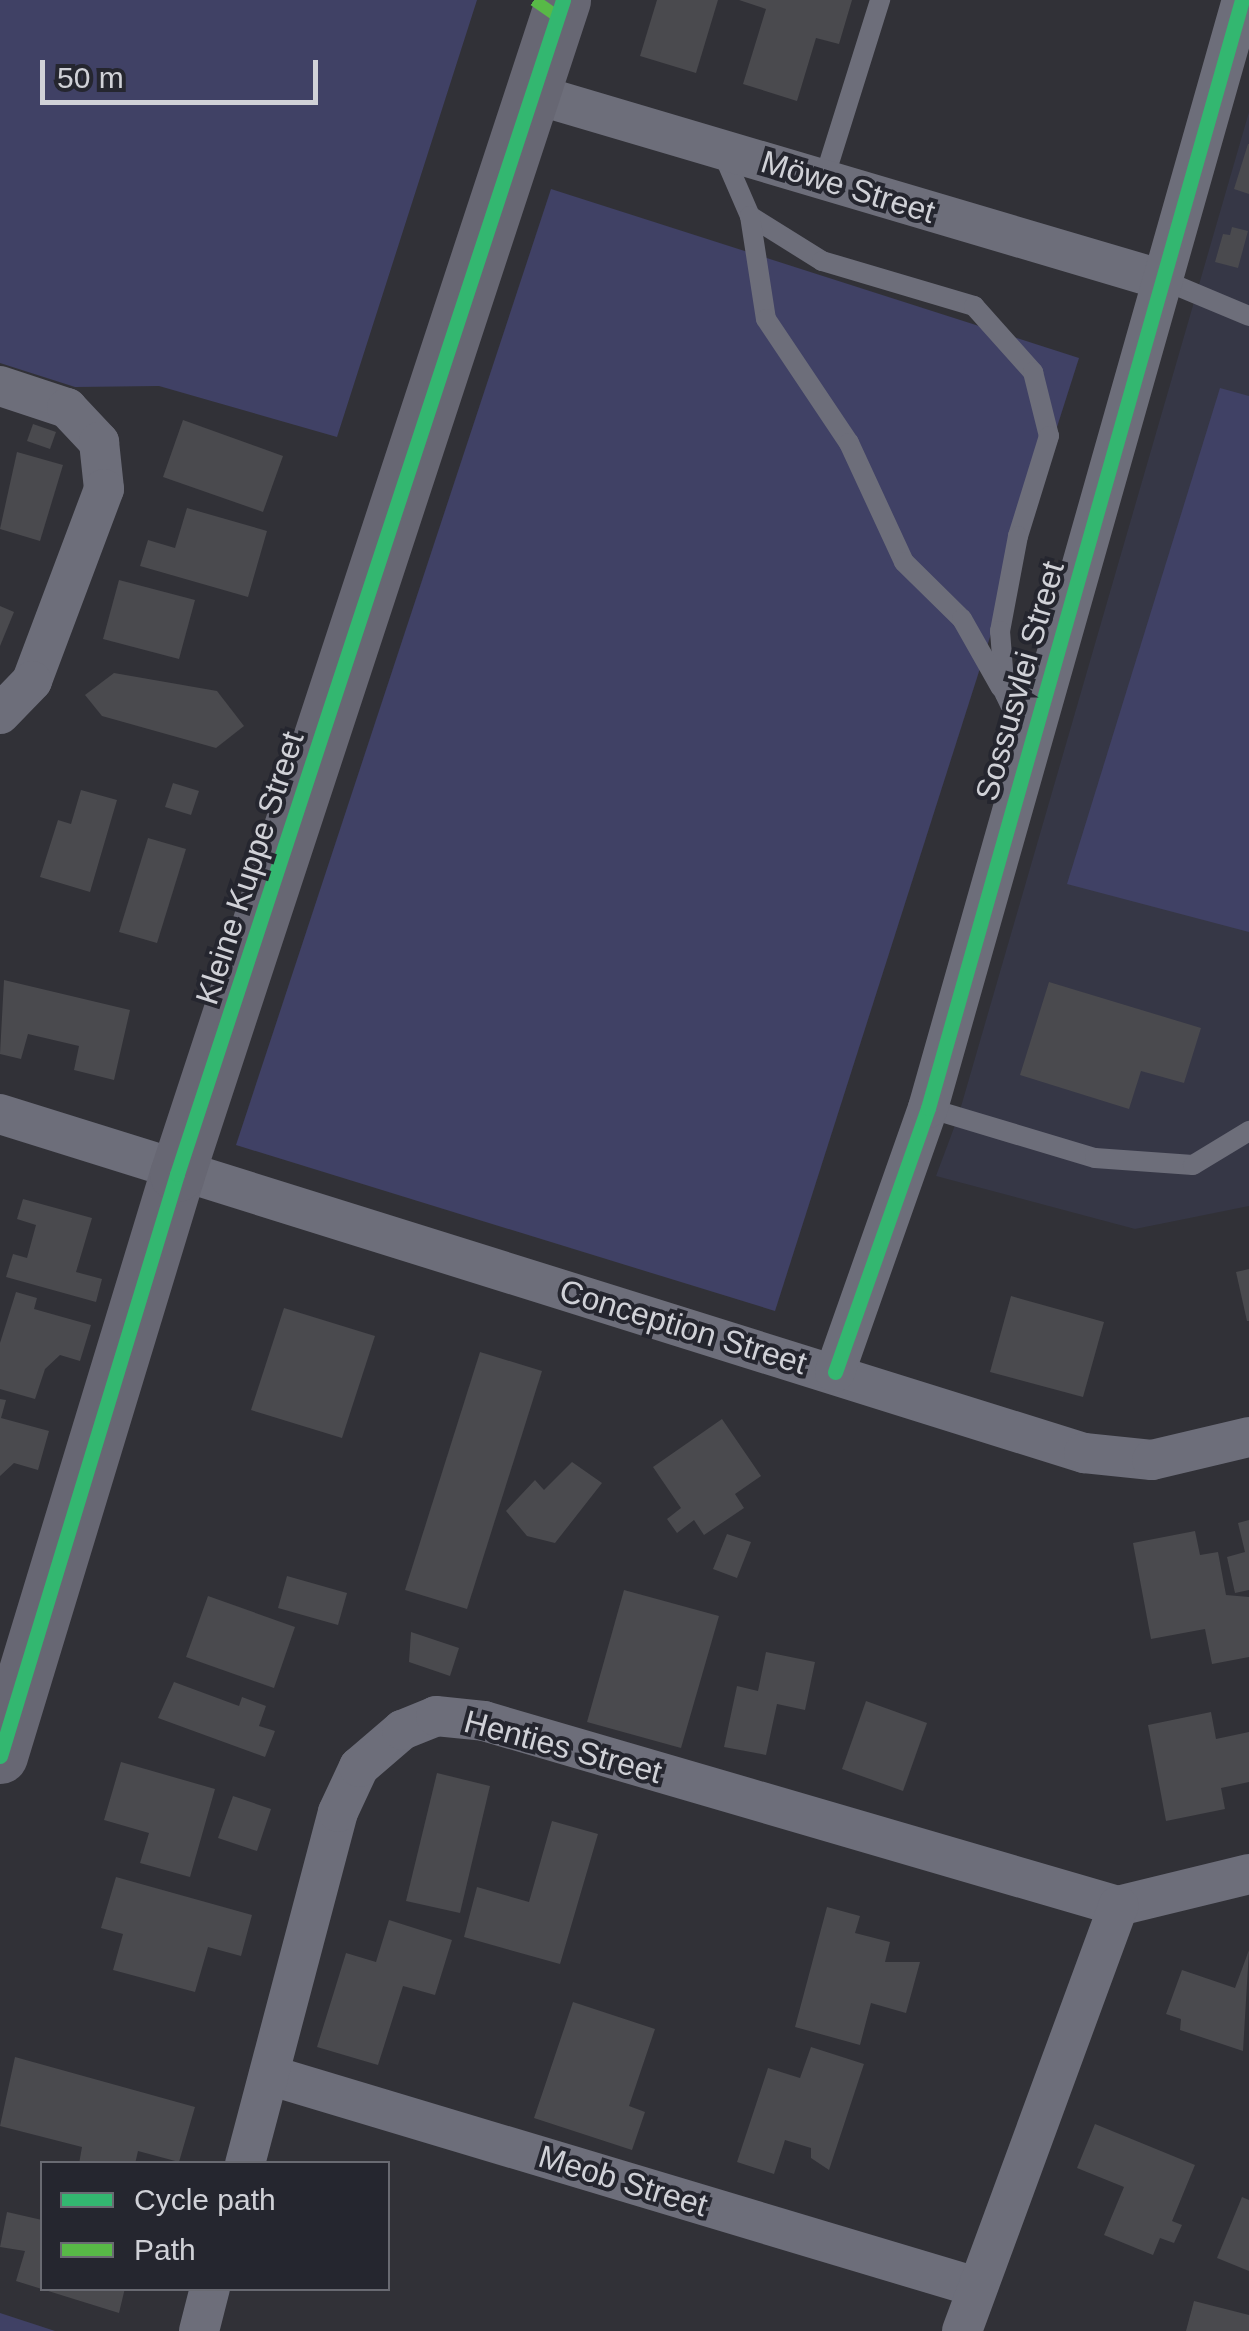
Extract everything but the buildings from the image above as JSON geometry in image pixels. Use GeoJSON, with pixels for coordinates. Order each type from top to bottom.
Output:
{"type":"FeatureCollection","features":[{"type":"Feature","properties":{"kind":"street","name":"Kleine Kuppe Street"},"geometry":{"type":"LineString","coordinates":[[0,1756],[177,1174],[563,0]]}},
{"type":"Feature","properties":{"kind":"street","name":"Sossusvlei Street"},"geometry":{"type":"LineString","coordinates":[[835,1372],[928,1108],[1242,0]]}},
{"type":"Feature","properties":{"kind":"street","name":"Möwe Street"},"geometry":{"type":"LineString","coordinates":[[534,94],[1162,280]]}},
{"type":"Feature","properties":{"kind":"street"},"geometry":{"type":"LineString","coordinates":[[0,386],[68,408],[99,442],[104,490],[32,681],[0,714]]}},
{"type":"Feature","properties":{"kind":"street","name":"Conception Street"},"geometry":{"type":"LineString","coordinates":[[0,1114],[177,1174],[835,1372],[1109,1460],[1152,1460],[1249,1438]]}},
{"type":"Feature","properties":{"kind":"street","name":"Henties Street"},"geometry":{"type":"LineString","coordinates":[[246,2161],[338,1812],[359,1767],[402,1730],[436,1716],[484,1722],[1118,1906],[1249,1874]]}},
{"type":"Feature","properties":{"kind":"street"},"geometry":{"type":"LineString","coordinates":[[962,2331],[1118,1906]]}},
{"type":"Feature","properties":{"kind":"street","name":"Meob Street"},"geometry":{"type":"LineString","coordinates":[[269,2075],[976,2287]]}},
{"type":"Feature","properties":{"kind":"street"},"geometry":{"type":"LineString","coordinates":[[198,2331],[209,2291]]}},
{"type":"Feature","properties":{"kind":"lane"},"geometry":{"type":"LineString","coordinates":[[824,180],[880,0]]}},
{"type":"Feature","properties":{"kind":"lane"},"geometry":{"type":"LineString","coordinates":[[720,149],[750,216],[766,319],[849,443],[904,562],[962,619],[1030,745]]}},
{"type":"Feature","properties":{"kind":"lane"},"geometry":{"type":"LineString","coordinates":[[750,216],[822,261],[974,306],[1034,372],[1049,436],[1018,536],[1000,631],[1005,694]]}},
{"type":"Feature","properties":{"kind":"lane"},"geometry":{"type":"LineString","coordinates":[[1162,280],[1249,316]]}},
{"type":"Feature","properties":{"kind":"lane"},"geometry":{"type":"LineString","coordinates":[[928,1108],[1096,1158],[1193,1165],[1249,1132]]}},
{"type":"Feature","properties":{"kind":"shaded area"},"geometry":{"type":"Polygon","coordinates":[[[0,0],[477,0],[337,437],[159,386],[75,387],[0,363],[0,0]]]}},
{"type":"Feature","properties":{"kind":"shaded area"},"geometry":{"type":"Polygon","coordinates":[[[1249,112],[1249,1206],[1135,1229],[936,1176],[958,1117],[1249,112]]]}},
{"type":"Feature","properties":{"kind":"shaded area"},"geometry":{"type":"Polygon","coordinates":[[[551,189],[1079,358],[775,1311],[236,1145],[551,189]]]}},
{"type":"Feature","properties":{"kind":"shaded area"},"geometry":{"type":"Polygon","coordinates":[[[1220,388],[1249,396],[1249,932],[1067,884],[1220,388]]]}},
{"type":"Feature","properties":{"kind":"shaded area"},"geometry":{"type":"Polygon","coordinates":[[[0,2313],[55,2331],[0,2331],[0,2313]]]}},
{"type":"Feature","properties":{"kind":"marked path"},"geometry":{"type":"LineString","coordinates":[[534,0],[558,17]]}},
{"type":"Feature","properties":{"kind":"cycle path"},"geometry":{"type":"LineString","coordinates":[[0,1756],[177,1174],[563,0]]}},
{"type":"Feature","properties":{"kind":"cycle path"},"geometry":{"type":"LineString","coordinates":[[835,1372],[928,1108],[1242,0]]}}]}
